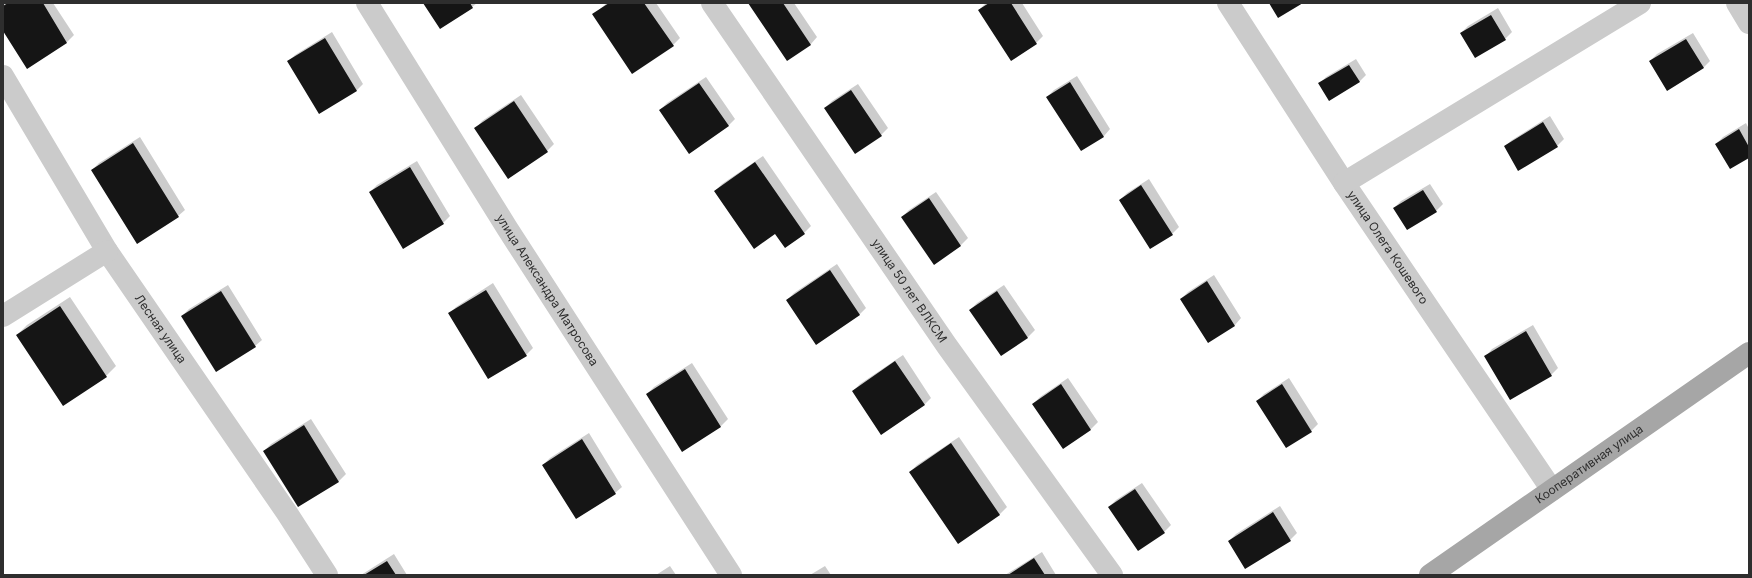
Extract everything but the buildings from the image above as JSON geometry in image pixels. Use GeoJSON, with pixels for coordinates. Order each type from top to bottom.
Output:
{"type":"FeatureCollection","features":[{"type":"Feature","properties":{"kind":"main road","name":"Кооперативная улица"},"geometry":{"type":"LineString","coordinates":[[1430,575],[1749,353]]}},
{"type":"Feature","properties":{"kind":"street","name":"улица Александра Матросова"},"geometry":{"type":"LineString","coordinates":[[367,3],[507,228],[731,575]]}},
{"type":"Feature","properties":{"kind":"street","name":"улица 50 лет ВЛКСМ"},"geometry":{"type":"LineString","coordinates":[[712,3],[947,346],[1112,575]]}},
{"type":"Feature","properties":{"kind":"street","name":"улица Олега Кошевого"},"geometry":{"type":"LineString","coordinates":[[1228,3],[1344,183],[1552,490]]}},
{"type":"Feature","properties":{"kind":"street"},"geometry":{"type":"LineString","coordinates":[[1344,183],[1640,3]]}},
{"type":"Feature","properties":{"kind":"street"},"geometry":{"type":"LineString","coordinates":[[1737,3],[1749,23]]}},
{"type":"Feature","properties":{"kind":"street","name":"Лесная улица"},"geometry":{"type":"LineString","coordinates":[[3,76],[106,251],[287,512],[327,575]]}},
{"type":"Feature","properties":{"kind":"street"},"geometry":{"type":"LineString","coordinates":[[3,316],[106,251]]}}]}
